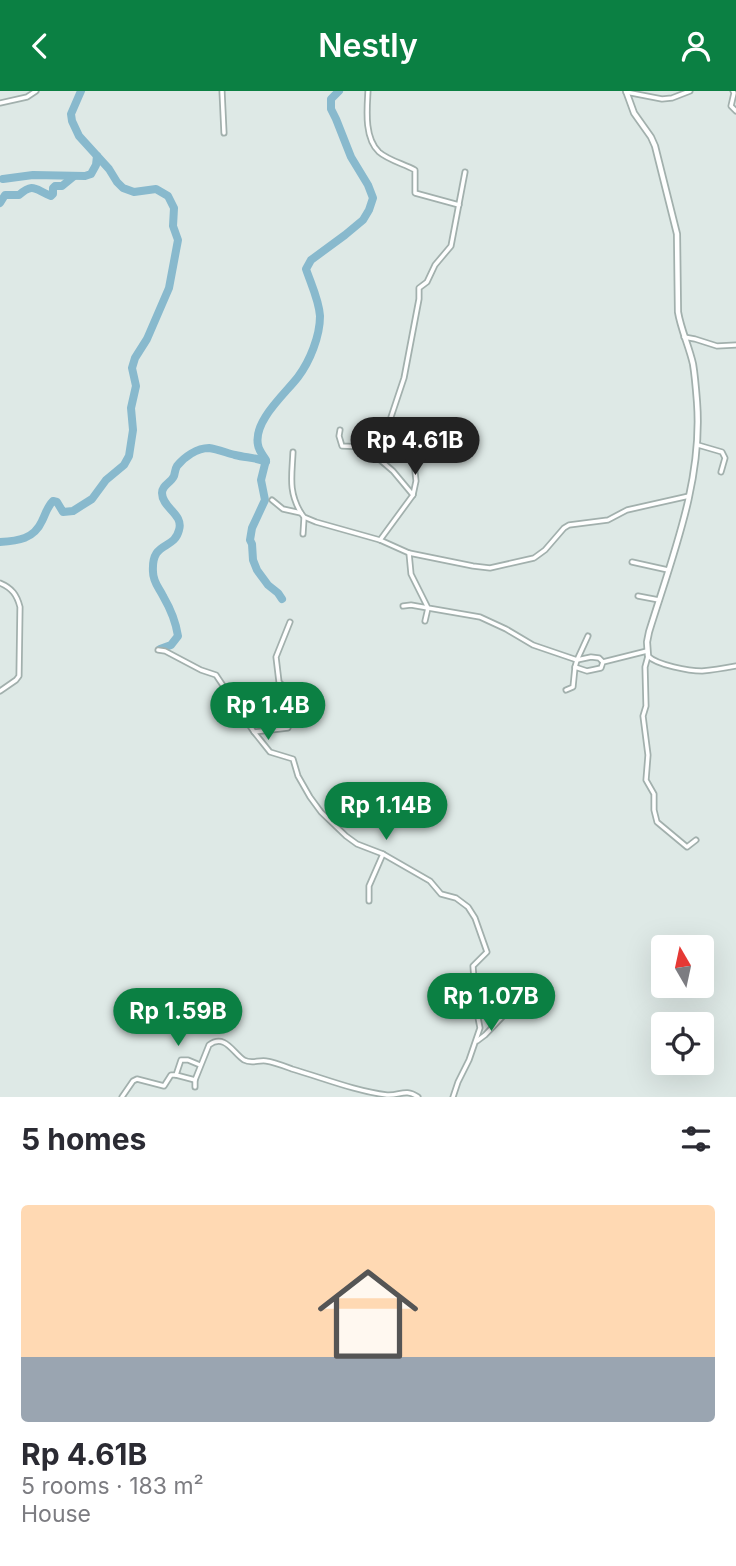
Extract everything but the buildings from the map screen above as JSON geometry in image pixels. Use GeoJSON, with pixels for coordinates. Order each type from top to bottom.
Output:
{"type":"FeatureCollection","features":[{"type":"Feature","properties":{"kind":"street"},"geometry":{"type":"LineString","coordinates":[[0,103],[27,97],[36,91]]}},
{"type":"Feature","properties":{"kind":"street"},"geometry":{"type":"LineString","coordinates":[[222,91],[224,133]]}},
{"type":"Feature","properties":{"kind":"street"},"geometry":{"type":"LineString","coordinates":[[368,91],[368,121],[372,142],[380,153],[415,170],[415,193],[459,205]]}},
{"type":"Feature","properties":{"kind":"street"},"geometry":{"type":"LineString","coordinates":[[626,91],[662,99],[690,91]]}},
{"type":"Feature","properties":{"kind":"street"},"geometry":{"type":"LineString","coordinates":[[626,91],[634,113],[655,146],[669,197],[677,234],[677,306],[693,365],[697,409],[698,445],[689,496],[678,542],[649,632],[645,667],[646,706],[643,716],[648,755],[645,775],[654,794],[654,810],[660,826],[687,846],[696,841]]}},
{"type":"Feature","properties":{"kind":"street"},"geometry":{"type":"LineString","coordinates":[[733,91],[731,107],[736,111]]}},
{"type":"Feature","properties":{"kind":"street"},"geometry":{"type":"LineString","coordinates":[[380,540],[413,495],[413,452],[396,429],[391,417],[404,378],[419,299],[418,290],[427,282],[435,265],[451,246],[466,172]]}},
{"type":"Feature","properties":{"kind":"street"},"geometry":{"type":"LineString","coordinates":[[684,337],[717,346],[736,345]]}},
{"type":"Feature","properties":{"kind":"street"},"geometry":{"type":"LineString","coordinates":[[340,430],[342,446],[365,447],[393,471],[413,495]]}},
{"type":"Feature","properties":{"kind":"street"},"geometry":{"type":"LineString","coordinates":[[698,445],[722,452],[725,458],[721,472]]}},
{"type":"Feature","properties":{"kind":"street"},"geometry":{"type":"LineString","coordinates":[[293,452],[291,489],[302,515],[303,534]]}},
{"type":"Feature","properties":{"kind":"street"},"geometry":{"type":"LineString","coordinates":[[272,500],[283,509],[343,531],[380,540],[409,553],[484,568],[530,560],[545,551],[567,526],[608,520],[627,510],[689,496]]}},
{"type":"Feature","properties":{"kind":"street"},"geometry":{"type":"LineString","coordinates":[[409,553],[411,574],[428,608],[425,621]]}},
{"type":"Feature","properties":{"kind":"street"},"geometry":{"type":"LineString","coordinates":[[632,562],[668,570]]}},
{"type":"Feature","properties":{"kind":"street"},"geometry":{"type":"LineString","coordinates":[[0,583],[13,592],[20,607],[20,670],[16,680],[0,691]]}},
{"type":"Feature","properties":{"kind":"street"},"geometry":{"type":"LineString","coordinates":[[638,596],[659,600]]}},
{"type":"Feature","properties":{"kind":"street"},"geometry":{"type":"LineString","coordinates":[[403,606],[411,605],[480,617],[533,645],[577,660],[591,657],[599,658],[603,662]]}},
{"type":"Feature","properties":{"kind":"street"},"geometry":{"type":"LineString","coordinates":[[254,731],[288,728],[290,722],[288,691],[279,682],[276,657],[290,622]]}},
{"type":"Feature","properties":{"kind":"street"},"geometry":{"type":"LineString","coordinates":[[566,689],[573,687],[577,660],[588,636]]}},
{"type":"Feature","properties":{"kind":"street"},"geometry":{"type":"LineString","coordinates":[[158,650],[216,674],[270,752],[294,761],[298,776],[310,797],[335,826],[357,844],[383,854],[432,883],[441,894],[464,903],[470,909],[487,952],[473,967],[480,1028],[453,1097]]}},
{"type":"Feature","properties":{"kind":"street"},"geometry":{"type":"LineString","coordinates":[[603,662],[648,654]]}},
{"type":"Feature","properties":{"kind":"street"},"geometry":{"type":"LineString","coordinates":[[648,654],[654,661],[696,671],[736,666]]}},
{"type":"Feature","properties":{"kind":"street"},"geometry":{"type":"LineString","coordinates":[[575,667],[592,671],[601,668],[603,662]]}},
{"type":"Feature","properties":{"kind":"street"},"geometry":{"type":"LineString","coordinates":[[290,722],[302,721]]}},
{"type":"Feature","properties":{"kind":"street"},"geometry":{"type":"LineString","coordinates":[[369,901],[371,880],[383,854]]}},
{"type":"Feature","properties":{"kind":"street"},"geometry":{"type":"LineString","coordinates":[[475,1042],[505,1014]]}},
{"type":"Feature","properties":{"kind":"street"},"geometry":{"type":"LineString","coordinates":[[195,1087],[200,1065],[209,1045],[217,1041],[232,1046],[247,1061],[271,1062],[385,1095],[405,1092],[418,1097]]}},
{"type":"Feature","properties":{"kind":"street"},"geometry":{"type":"LineString","coordinates":[[176,1075],[179,1062],[183,1060],[200,1065]]}},
{"type":"Feature","properties":{"kind":"street"},"geometry":{"type":"LineString","coordinates":[[122,1097],[137,1079],[163,1086],[170,1075],[195,1080]]}},
{"type":"Feature","properties":{"kind":"waterway"},"geometry":{"type":"LineString","coordinates":[[0,542],[19,540],[35,532],[53,501],[57,502],[63,512],[73,511],[92,499],[106,480],[124,465],[129,456],[133,430],[131,408],[136,386],[132,368],[169,288],[178,240],[173,226],[174,208],[168,196],[156,189],[134,192],[123,188],[79,136],[71,114],[81,91]]}},
{"type":"Feature","properties":{"kind":"waterway"},"geometry":{"type":"LineString","coordinates":[[282,599],[257,570],[250,540],[252,528],[265,500],[261,480],[266,460],[259,447],[260,427],[271,408],[302,371],[316,340],[320,316],[306,269],[311,260],[363,220],[373,198],[351,157],[331,109],[331,99],[339,91]]}},
{"type":"Feature","properties":{"kind":"waterway"},"geometry":{"type":"LineString","coordinates":[[3,179],[33,175],[85,176],[91,174],[97,156]]}},
{"type":"Feature","properties":{"kind":"waterway"},"geometry":{"type":"LineString","coordinates":[[0,203],[5,195],[19,195],[31,188],[51,196],[55,186],[62,186],[73,177]]}},
{"type":"Feature","properties":{"kind":"waterway"},"geometry":{"type":"LineString","coordinates":[[160,649],[171,645],[178,636],[170,611],[153,576],[156,555],[173,541],[180,524],[165,503],[163,488],[173,478],[176,467],[200,450],[209,448],[266,462]]}}]}
